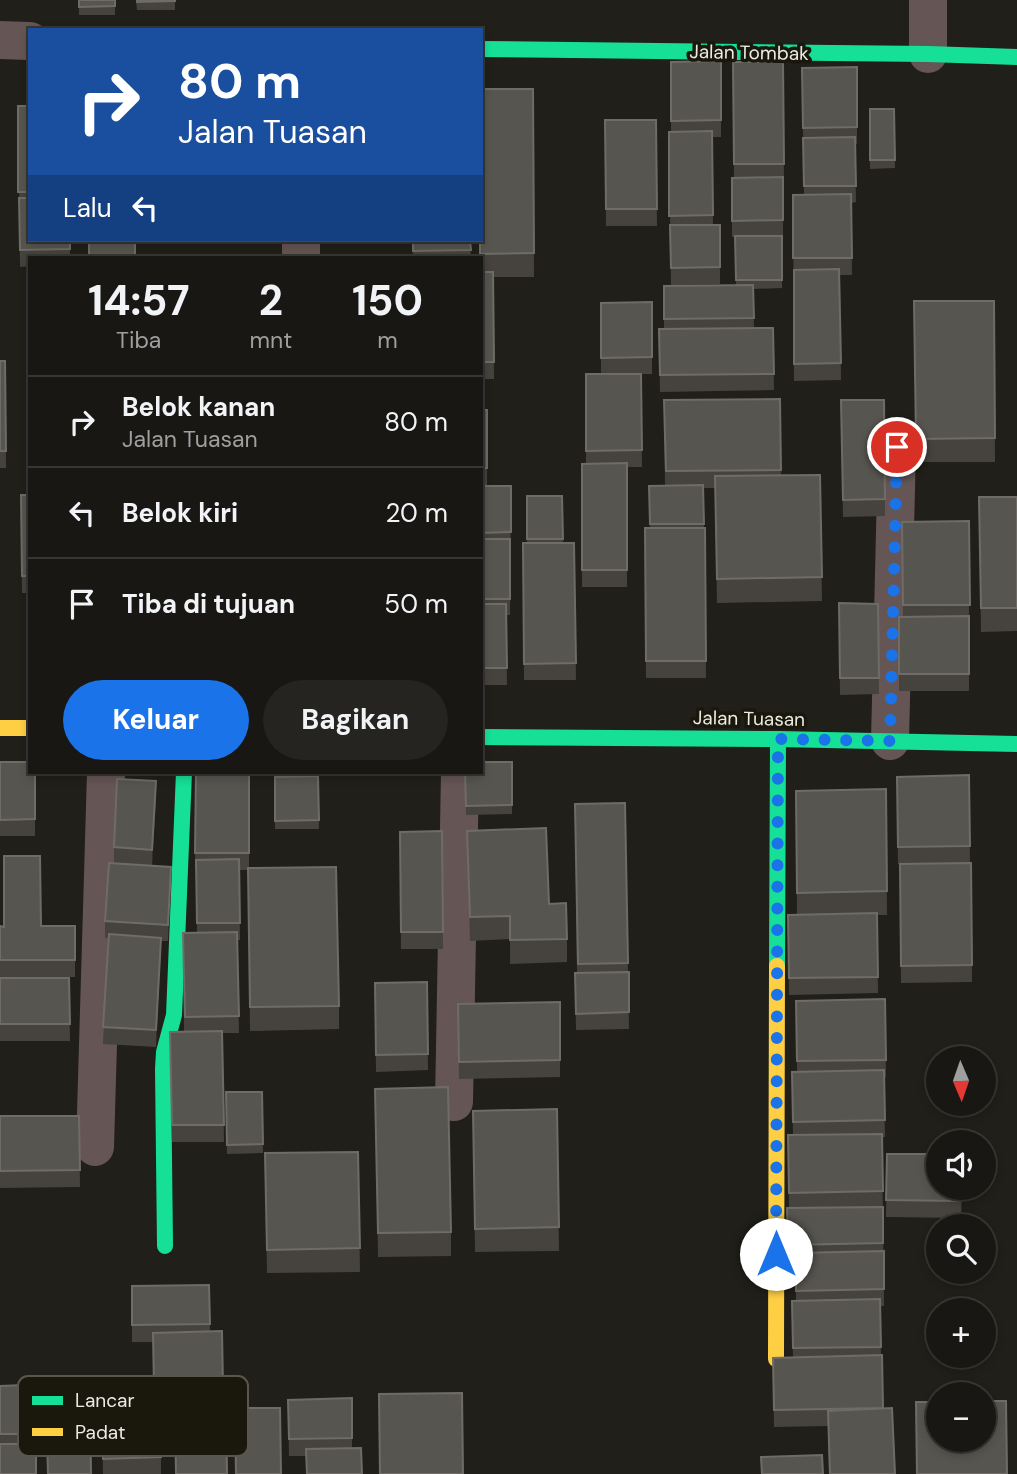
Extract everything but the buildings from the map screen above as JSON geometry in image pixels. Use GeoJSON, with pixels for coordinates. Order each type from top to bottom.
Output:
{"type":"FeatureCollection","features":[{"type":"Feature","properties":{"kind":"street"},"geometry":{"type":"LineString","coordinates":[[928,0],[928,54]]}},
{"type":"Feature","properties":{"kind":"street"},"geometry":{"type":"LineString","coordinates":[[0,40],[28,41]]}},
{"type":"Feature","properties":{"kind":"street","name":"Jalan Tombak"},"geometry":{"type":"LineString","coordinates":[[483,49],[1017,57]]}},
{"type":"Feature","properties":{"kind":"street"},"geometry":{"type":"LineString","coordinates":[[890,741],[897,447]]}},
{"type":"Feature","properties":{"kind":"street"},"geometry":{"type":"LineString","coordinates":[[0,728],[28,728]]}},
{"type":"Feature","properties":{"kind":"street","name":"Jalan Tuasan"},"geometry":{"type":"LineString","coordinates":[[483,737],[1017,744]]}},
{"type":"Feature","properties":{"kind":"street"},"geometry":{"type":"LineString","coordinates":[[776,1359],[778,739]]}},
{"type":"Feature","properties":{"kind":"street"},"geometry":{"type":"LineString","coordinates":[[96,1147],[106,774]]}},
{"type":"Feature","properties":{"kind":"street"},"geometry":{"type":"LineString","coordinates":[[165,1246],[163,1069],[164,1052],[174,1015],[184,774]]}},
{"type":"Feature","properties":{"kind":"street"},"geometry":{"type":"LineString","coordinates":[[454,1102],[460,774]]}},
{"type":"Feature","properties":{"kind":"traffic: fast"},"geometry":{"type":"LineString","coordinates":[[483,49],[1017,57]]}},
{"type":"Feature","properties":{"kind":"traffic: fast"},"geometry":{"type":"LineString","coordinates":[[483,737],[1017,744]]}},
{"type":"Feature","properties":{"kind":"traffic: fast"},"geometry":{"type":"LineString","coordinates":[[777,966],[778,739]]}},
{"type":"Feature","properties":{"kind":"traffic: fast"},"geometry":{"type":"LineString","coordinates":[[165,1246],[163,1069],[164,1052],[174,1015],[184,774]]}},
{"type":"Feature","properties":{"kind":"traffic: slow"},"geometry":{"type":"LineString","coordinates":[[0,728],[28,728]]}},
{"type":"Feature","properties":{"kind":"traffic: slow"},"geometry":{"type":"LineString","coordinates":[[776,1359],[777,966]]}},
{"type":"Feature","properties":{"kind":"route"},"geometry":{"type":"LineString","coordinates":[[776,1254],[778,739],[890,741],[897,447]]}}]}
